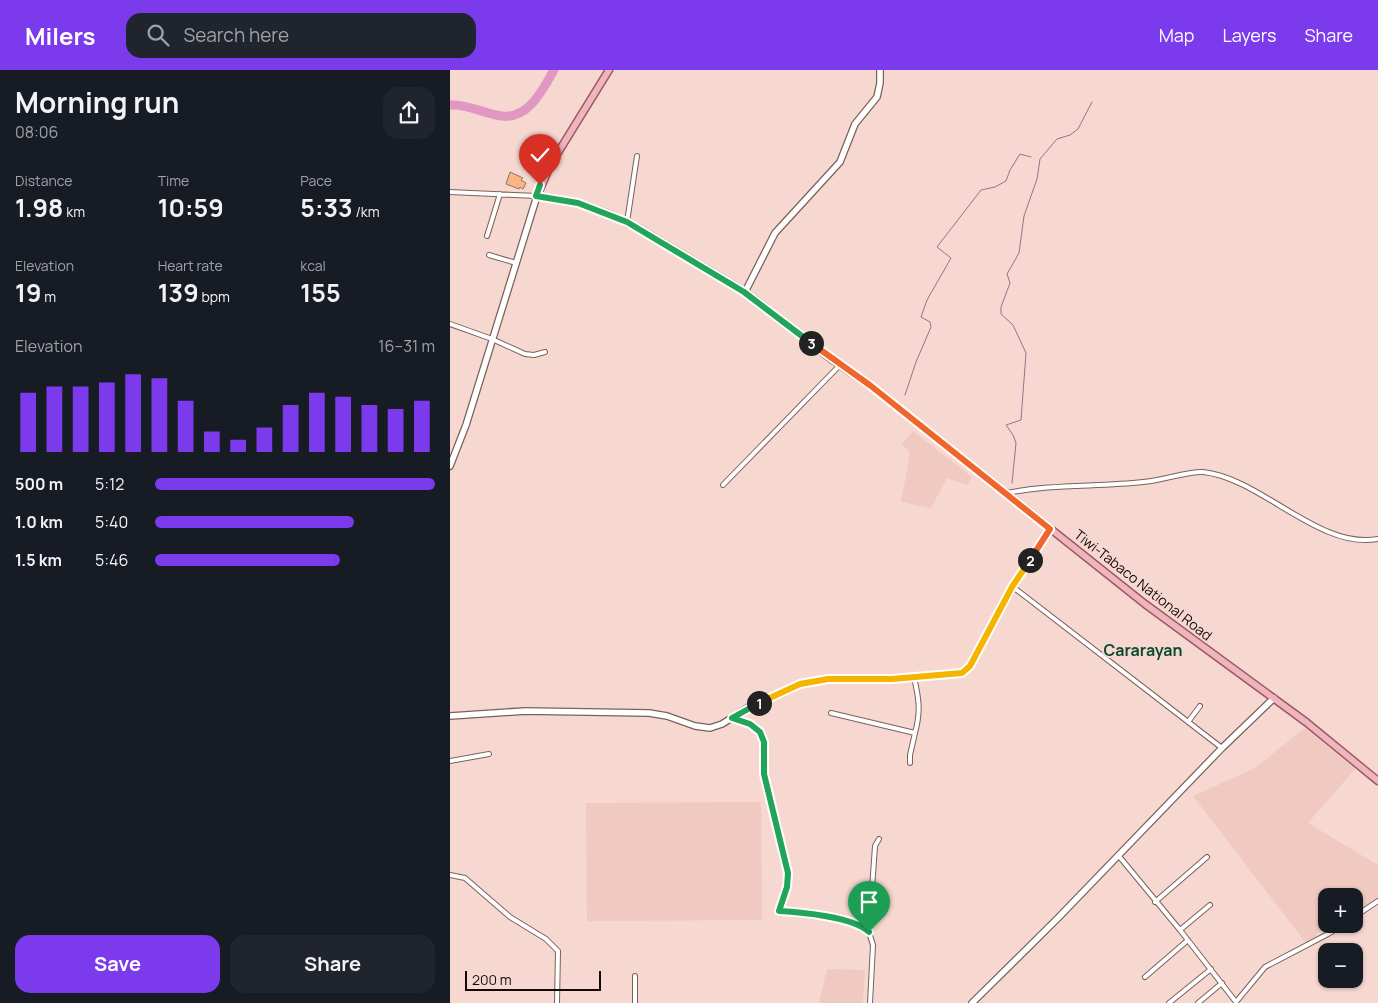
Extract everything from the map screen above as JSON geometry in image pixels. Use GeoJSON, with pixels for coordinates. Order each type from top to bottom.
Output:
{"type":"FeatureCollection","features":[{"type":"Feature","properties":{"kind":"main road"},"geometry":{"type":"LineString","coordinates":[[536,196],[551,164],[609,70]]}},
{"type":"Feature","properties":{"kind":"main road","name":"Tiwi-Tabaco National Road"},"geometry":{"type":"LineString","coordinates":[[536,196],[578,203],[627,222],[744,292],[840,365],[871,386],[1160,615],[1274,698],[1378,781]]}},
{"type":"Feature","properties":{"kind":"street"},"geometry":{"type":"LineString","coordinates":[[744,292],[775,233],[840,162],[855,124],[877,97],[880,84],[880,70]]}},
{"type":"Feature","properties":{"kind":"street"},"geometry":{"type":"LineString","coordinates":[[627,222],[637,156]]}},
{"type":"Feature","properties":{"kind":"street"},"geometry":{"type":"LineString","coordinates":[[450,192],[536,196],[466,425],[450,466]]}},
{"type":"Feature","properties":{"kind":"street"},"geometry":{"type":"LineString","coordinates":[[487,236],[500,194]]}},
{"type":"Feature","properties":{"kind":"street"},"geometry":{"type":"LineString","coordinates":[[490,255],[516,263]]}},
{"type":"Feature","properties":{"kind":"street"},"geometry":{"type":"LineString","coordinates":[[450,324],[492,339],[525,354],[534,355],[545,352]]}},
{"type":"Feature","properties":{"kind":"street"},"geometry":{"type":"LineString","coordinates":[[723,485],[840,365]]}},
{"type":"Feature","properties":{"kind":"street"},"geometry":{"type":"LineString","coordinates":[[1006,494],[1037,489],[1145,482],[1202,472],[1229,479],[1331,533],[1362,540],[1378,539]]}},
{"type":"Feature","properties":{"kind":"street"},"geometry":{"type":"LineString","coordinates":[[450,716],[525,711],[649,713],[667,716],[695,726],[710,728],[722,724],[786,689],[800,684],[838,678],[892,679],[962,673],[966,670],[1012,587],[1050,529]]}},
{"type":"Feature","properties":{"kind":"street"},"geometry":{"type":"LineString","coordinates":[[1012,587],[1222,748]]}},
{"type":"Feature","properties":{"kind":"street"},"geometry":{"type":"LineString","coordinates":[[910,763],[910,754],[920,716],[914,677]]}},
{"type":"Feature","properties":{"kind":"street"},"geometry":{"type":"LineString","coordinates":[[972,1003],[1058,918],[1222,748],[1274,698]]}},
{"type":"Feature","properties":{"kind":"street"},"geometry":{"type":"LineString","coordinates":[[1188,722],[1200,706]]}},
{"type":"Feature","properties":{"kind":"street"},"geometry":{"type":"LineString","coordinates":[[831,713],[915,732]]}},
{"type":"Feature","properties":{"kind":"street"},"geometry":{"type":"LineString","coordinates":[[732,718],[750,724],[760,732],[764,742],[764,774],[788,873],[787,887],[779,911],[806,912],[856,924],[869,932]]}},
{"type":"Feature","properties":{"kind":"street"},"geometry":{"type":"LineString","coordinates":[[450,761],[489,754]]}},
{"type":"Feature","properties":{"kind":"street"},"geometry":{"type":"LineString","coordinates":[[870,1003],[873,945],[869,932],[875,846],[879,839]]}},
{"type":"Feature","properties":{"kind":"street"},"geometry":{"type":"LineString","coordinates":[[1118,855],[1211,968],[1236,1002],[1265,967],[1330,933]]}},
{"type":"Feature","properties":{"kind":"street"},"geometry":{"type":"LineString","coordinates":[[1155,902],[1207,857]]}},
{"type":"Feature","properties":{"kind":"street"},"geometry":{"type":"LineString","coordinates":[[450,875],[465,878],[510,916],[546,938],[558,950],[557,1003]]}},
{"type":"Feature","properties":{"kind":"street"},"geometry":{"type":"LineString","coordinates":[[1363,911],[1378,901]]}},
{"type":"Feature","properties":{"kind":"street"},"geometry":{"type":"LineString","coordinates":[[1180,930],[1210,905]]}},
{"type":"Feature","properties":{"kind":"street"},"geometry":{"type":"LineString","coordinates":[[1145,977],[1188,940]]}},
{"type":"Feature","properties":{"kind":"street"},"geometry":{"type":"LineString","coordinates":[[1169,1003],[1211,968]]}},
{"type":"Feature","properties":{"kind":"street"},"geometry":{"type":"LineString","coordinates":[[635,976],[635,1003]]}},
{"type":"Feature","properties":{"kind":"street"},"geometry":{"type":"LineString","coordinates":[[1198,1003],[1222,983]]}},
{"type":"Feature","properties":{"kind":"shaded area"},"geometry":{"type":"Polygon","coordinates":[[[913,431],[972,477],[967,485],[947,478],[931,508],[901,502],[910,453],[902,444],[913,431]]]}},
{"type":"Feature","properties":{"kind":"shaded area"},"geometry":{"type":"Polygon","coordinates":[[[1305,728],[1355,769],[1308,823],[1378,865],[1378,897],[1363,907],[1363,888],[1318,888],[1318,933],[1316,937],[1306,943],[1193,796],[1255,768],[1305,728]]]}},
{"type":"Feature","properties":{"kind":"shaded area"},"geometry":{"type":"Polygon","coordinates":[[[761,802],[762,920],[587,921],[586,803],[761,802]]]}},
{"type":"Feature","properties":{"kind":"shaded area"},"geometry":{"type":"Polygon","coordinates":[[[827,969],[865,970],[863,1003],[819,1003],[827,969]]]}},
{"type":"Feature","properties":{"kind":"building"},"geometry":{"type":"Polygon","coordinates":[[[510,172],[523,178],[521,180],[526,183],[523,189],[506,184],[510,172]]]}},
{"type":"Feature","properties":{"kind":"waterway"},"geometry":{"type":"LineString","coordinates":[[450,105],[464,106],[495,115],[512,116],[520,113],[534,101],[554,70]]}},
{"type":"Feature","properties":{"kind":"waterway"},"geometry":{"type":"LineString","coordinates":[[1012,483],[1016,443],[1006,425],[1021,420],[1026,353],[1013,325],[1001,314],[1001,307],[1010,283],[1007,274],[1019,253],[1024,216],[1037,179],[1040,159],[1057,139],[1070,135],[1078,129],[1092,102]]}},
{"type":"Feature","properties":{"kind":"waterway"},"geometry":{"type":"LineString","coordinates":[[905,395],[916,362],[931,327],[930,322],[921,317],[927,300],[951,258],[937,247],[981,190],[995,187],[1006,181],[1010,170],[1020,154],[1031,157]]}},
{"type":"Feature","properties":{"kind":"district","name":"Cararayan"},"geometry":{"type":"Point","coordinates":[1143,650]}},
{"type":"Feature","properties":{"kind":"route"},"geometry":{"type":"LineString","coordinates":[[540,185],[536,196],[578,203],[627,222],[762,304],[830,358],[871,386],[1050,529],[1012,587],[970,666],[962,673],[892,679],[838,678],[813,681],[786,689],[732,718],[750,724],[760,732],[764,742],[764,774],[788,873],[787,887],[779,911],[806,912],[856,924],[869,932]]}}]}
